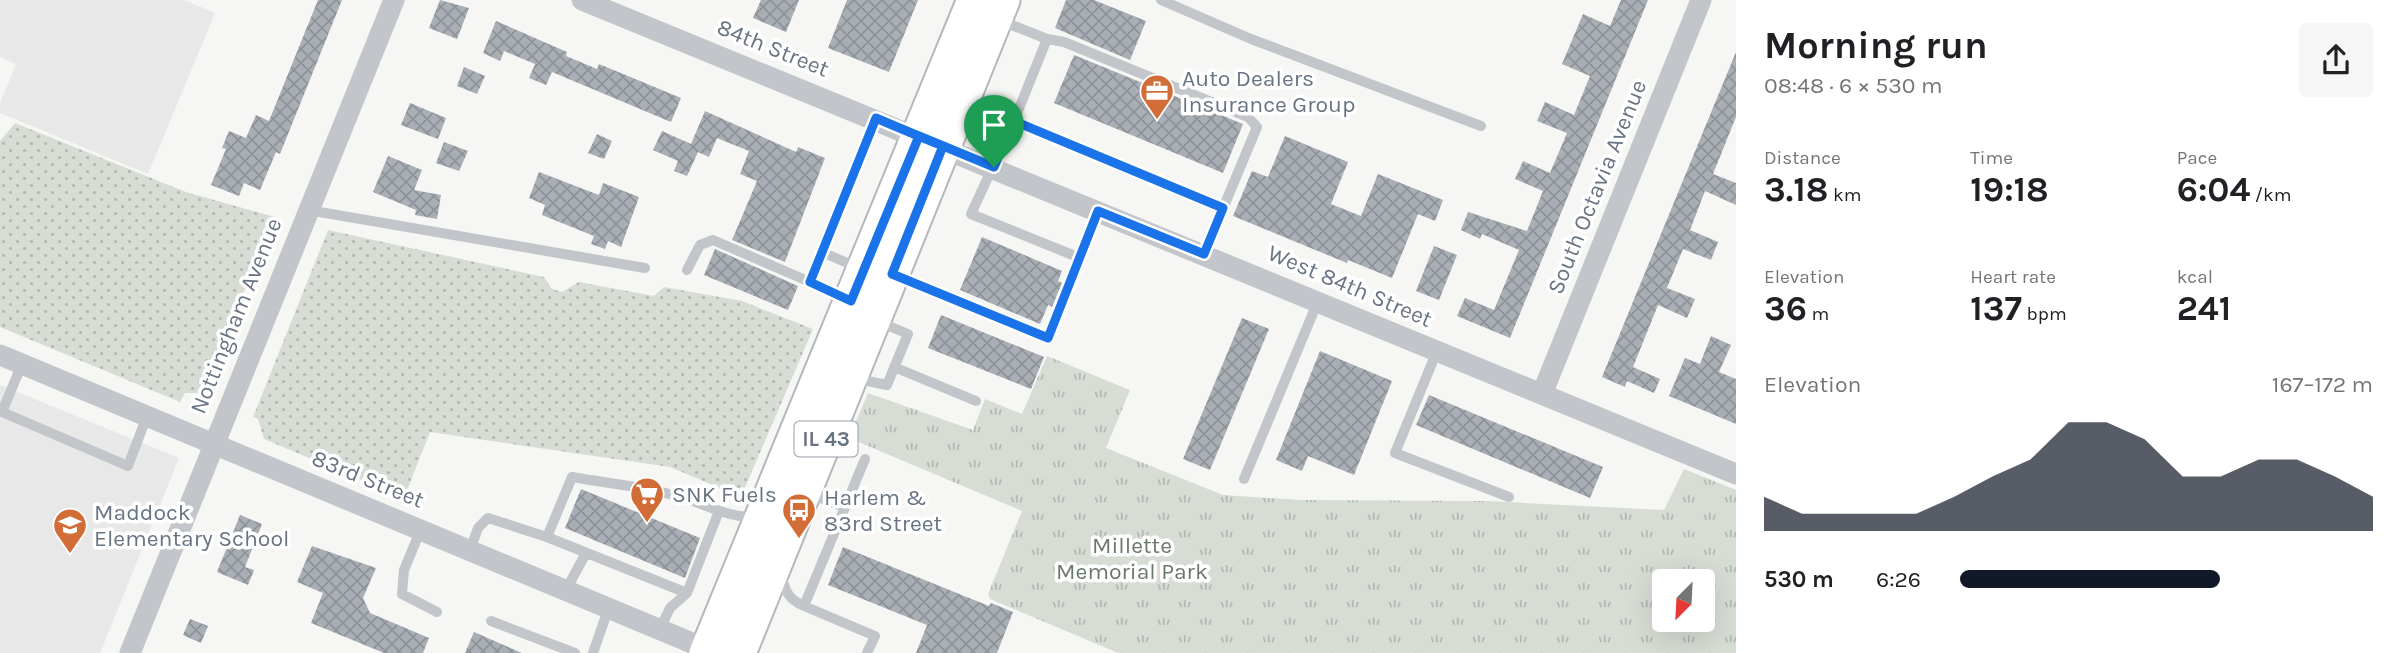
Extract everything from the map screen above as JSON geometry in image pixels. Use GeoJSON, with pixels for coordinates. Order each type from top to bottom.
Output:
{"type":"FeatureCollection","features":[{"type":"Feature","properties":{"kind":"main road","name":"IL 43"},"geometry":{"type":"LineString","coordinates":[[717,652],[762,517],[862,310],[931,141],[991,6]]}},
{"type":"Feature","properties":{"kind":"main road","name":"IL 43"},"geometry":{"type":"LineString","coordinates":[[717,652],[778,558],[850,378],[862,310]]}},
{"type":"Feature","properties":{"kind":"street","name":"Nottingham Avenue"},"geometry":{"type":"LineString","coordinates":[[130,653],[394,0]]}},
{"type":"Feature","properties":{"kind":"street","name":"84th Street"},"geometry":{"type":"LineString","coordinates":[[582,0],[931,141]]}},
{"type":"Feature","properties":{"kind":"street","name":"South Octavia Avenue"},"geometry":{"type":"LineString","coordinates":[[1542,394],[1701,0]]}},
{"type":"Feature","properties":{"kind":"street","name":"West 84th Street"},"geometry":{"type":"LineString","coordinates":[[931,141],[1736,474]]}},
{"type":"Feature","properties":{"kind":"street","name":"83rd Street"},"geometry":{"type":"LineString","coordinates":[[0,355],[717,652]]}},
{"type":"Feature","properties":{"kind":"lane"},"geometry":{"type":"LineString","coordinates":[[1161,0],[1251,39],[1481,126]]}},
{"type":"Feature","properties":{"kind":"lane"},"geometry":{"type":"LineString","coordinates":[[991,6],[1047,38],[1064,42],[1248,117],[1257,127],[1204,254]]}},
{"type":"Feature","properties":{"kind":"lane"},"geometry":{"type":"LineString","coordinates":[[1047,38],[1014,121],[971,214],[1080,258]]}},
{"type":"Feature","properties":{"kind":"lane"},"geometry":{"type":"LineString","coordinates":[[810,282],[876,118]]}},
{"type":"Feature","properties":{"kind":"lane"},"geometry":{"type":"LineString","coordinates":[[1014,121],[1223,208]]}},
{"type":"Feature","properties":{"kind":"lane"},"geometry":{"type":"LineString","coordinates":[[308,211],[645,268]]}},
{"type":"Feature","properties":{"kind":"lane"},"geometry":{"type":"LineString","coordinates":[[822,252],[937,293],[1048,338],[1098,211]]}},
{"type":"Feature","properties":{"kind":"lane"},"geometry":{"type":"LineString","coordinates":[[687,270],[700,245],[713,240],[810,282],[908,334],[887,385],[850,378]]}},
{"type":"Feature","properties":{"kind":"lane"},"geometry":{"type":"LineString","coordinates":[[1244,479],[1318,301]]}},
{"type":"Feature","properties":{"kind":"lane"},"geometry":{"type":"LineString","coordinates":[[1437,351],[1395,453],[1509,497]]}},
{"type":"Feature","properties":{"kind":"lane"},"geometry":{"type":"LineString","coordinates":[[22,364],[1,411],[128,466],[147,416]]}},
{"type":"Feature","properties":{"kind":"lane"},"geometry":{"type":"LineString","coordinates":[[894,368],[976,401]]}},
{"type":"Feature","properties":{"kind":"lane"},"geometry":{"type":"LineString","coordinates":[[804,606],[864,459]]}},
{"type":"Feature","properties":{"kind":"lane"},"geometry":{"type":"LineString","coordinates":[[547,537],[572,477],[673,495],[737,518],[762,517]]}},
{"type":"Feature","properties":{"kind":"lane"},"geometry":{"type":"LineString","coordinates":[[805,491],[844,507]]}},
{"type":"Feature","properties":{"kind":"lane"},"geometry":{"type":"LineString","coordinates":[[660,629],[670,608],[687,593],[719,511]]}},
{"type":"Feature","properties":{"kind":"lane"},"geometry":{"type":"LineString","coordinates":[[470,550],[478,528],[488,518],[547,537],[687,593]]}},
{"type":"Feature","properties":{"kind":"lane"},"geometry":{"type":"LineString","coordinates":[[421,529],[404,570],[402,594],[438,612]]}},
{"type":"Feature","properties":{"kind":"lane"},"geometry":{"type":"LineString","coordinates":[[566,590],[586,553]]}},
{"type":"Feature","properties":{"kind":"lane"},"geometry":{"type":"LineString","coordinates":[[778,558],[783,590],[793,601],[875,636],[867,653]]}},
{"type":"Feature","properties":{"kind":"lane"},"geometry":{"type":"LineString","coordinates":[[593,653],[609,607]]}},
{"type":"Feature","properties":{"kind":"lane"},"geometry":{"type":"LineString","coordinates":[[492,621],[575,653]]}},
{"type":"Feature","properties":{"kind":"shaded area"},"geometry":{"type":"Polygon","coordinates":[[[0,0],[184,0],[215,13],[148,174],[0,113],[0,103],[16,64],[0,57],[0,0]]]}},
{"type":"Feature","properties":{"kind":"shaded area","name":"Maddock Elementary School"},"geometry":{"type":"Polygon","coordinates":[[[0,385],[179,458],[100,653],[0,653],[0,385]]]}},
{"type":"Feature","properties":{"kind":"green space"},"geometry":{"type":"Polygon","coordinates":[[[15,123],[186,192],[275,217],[202,393],[185,393],[180,402],[0,327],[0,141],[15,123]]]}},
{"type":"Feature","properties":{"kind":"green space"},"geometry":{"type":"Polygon","coordinates":[[[328,230],[544,277],[552,289],[562,292],[579,282],[654,296],[664,287],[742,301],[813,329],[741,497],[670,467],[430,432],[406,493],[399,496],[264,439],[258,419],[253,417],[328,230]]]}},
{"type":"Feature","properties":{"kind":"green space","name":"Millette Memorial Park"},"geometry":{"type":"Polygon","coordinates":[[[1047,356],[1130,390],[1106,448],[1223,495],[1300,500],[1487,501],[1664,510],[1684,469],[1736,490],[1736,653],[1118,653],[990,599],[988,594],[1022,511],[849,438],[868,393],[973,430],[985,399],[1022,414],[1047,356]]]}},
{"type":"Feature","properties":{"kind":"building"},"geometry":{"type":"Polygon","coordinates":[[[318,0],[342,0],[280,154],[276,152],[260,190],[244,183],[239,196],[211,185],[226,149],[222,148],[229,131],[246,138],[256,115],[269,121],[318,0]]]}},
{"type":"Feature","properties":{"kind":"building"},"geometry":{"type":"Polygon","coordinates":[[[440,0],[469,8],[457,39],[429,28],[440,0]]]}},
{"type":"Feature","properties":{"kind":"building"},"geometry":{"type":"Polygon","coordinates":[[[761,0],[799,0],[786,32],[753,18],[761,0]]]}},
{"type":"Feature","properties":{"kind":"building"},"geometry":{"type":"Polygon","coordinates":[[[847,0],[918,0],[889,72],[828,48],[847,0]]]}},
{"type":"Feature","properties":{"kind":"building"},"geometry":{"type":"Polygon","coordinates":[[[1066,0],[1094,0],[1146,21],[1130,60],[1055,28],[1066,0]]]}},
{"type":"Feature","properties":{"kind":"building"},"geometry":{"type":"Polygon","coordinates":[[[1621,0],[1648,0],[1510,338],[1457,316],[1465,298],[1494,310],[1519,250],[1482,234],[1480,239],[1461,230],[1468,212],[1527,231],[1543,191],[1515,179],[1523,161],[1550,173],[1567,133],[1537,121],[1545,102],[1574,115],[1590,76],[1562,64],[1583,14],[1610,26],[1621,0]]]}},
{"type":"Feature","properties":{"kind":"building"},"geometry":{"type":"Polygon","coordinates":[[[496,21],[567,52],[566,56],[597,69],[599,64],[681,98],[671,122],[552,72],[546,85],[529,78],[535,64],[504,51],[500,61],[483,53],[496,21]]]}},
{"type":"Feature","properties":{"kind":"building"},"geometry":{"type":"Polygon","coordinates":[[[1736,52],[1736,117],[1713,174],[1736,183],[1736,205],[1705,191],[1690,230],[1718,242],[1711,260],[1683,249],[1667,288],[1695,299],[1687,318],[1658,305],[1633,367],[1660,379],[1654,393],[1627,381],[1625,387],[1602,377],[1736,52]]]}},
{"type":"Feature","properties":{"kind":"building"},"geometry":{"type":"Polygon","coordinates":[[[1074,55],[1243,124],[1223,173],[1054,103],[1074,55]]]}},
{"type":"Feature","properties":{"kind":"building"},"geometry":{"type":"Polygon","coordinates":[[[464,67],[485,76],[477,94],[457,86],[464,67]]]}},
{"type":"Feature","properties":{"kind":"building"},"geometry":{"type":"Polygon","coordinates":[[[410,103],[446,118],[438,139],[401,125],[410,103]]]}},
{"type":"Feature","properties":{"kind":"building"},"geometry":{"type":"Polygon","coordinates":[[[705,111],[796,152],[798,147],[825,158],[785,262],[732,240],[757,181],[740,174],[749,151],[717,138],[709,157],[698,152],[687,176],[674,171],[678,161],[653,150],[662,131],[691,144],[705,111]]]}},
{"type":"Feature","properties":{"kind":"building"},"geometry":{"type":"Polygon","coordinates":[[[597,134],[612,141],[604,159],[588,153],[597,134]]]}},
{"type":"Feature","properties":{"kind":"building"},"geometry":{"type":"Polygon","coordinates":[[[1285,136],[1348,162],[1331,204],[1361,216],[1378,174],[1443,200],[1435,221],[1418,214],[1392,278],[1348,260],[1347,263],[1233,216],[1252,171],[1268,177],[1285,136]]]}},
{"type":"Feature","properties":{"kind":"building"},"geometry":{"type":"Polygon","coordinates":[[[444,142],[468,151],[459,171],[436,163],[444,142]]]}},
{"type":"Feature","properties":{"kind":"building"},"geometry":{"type":"Polygon","coordinates":[[[388,156],[422,170],[414,190],[441,195],[437,219],[415,215],[416,210],[373,192],[388,156]]]}},
{"type":"Feature","properties":{"kind":"building"},"geometry":{"type":"Polygon","coordinates":[[[539,172],[599,195],[603,183],[639,197],[621,247],[608,241],[605,249],[591,244],[594,236],[542,215],[545,205],[529,198],[539,172]]]}},
{"type":"Feature","properties":{"kind":"building"},"geometry":{"type":"Polygon","coordinates":[[[982,237],[1062,271],[1058,281],[1062,283],[1052,307],[1048,305],[1040,324],[960,290],[982,237]]]}},
{"type":"Feature","properties":{"kind":"building"},"geometry":{"type":"Polygon","coordinates":[[[1434,246],[1457,255],[1439,300],[1416,291],[1434,246]]]}},
{"type":"Feature","properties":{"kind":"building"},"geometry":{"type":"Polygon","coordinates":[[[715,249],[798,286],[788,310],[704,275],[715,249]]]}},
{"type":"Feature","properties":{"kind":"building"},"geometry":{"type":"Polygon","coordinates":[[[941,315],[1044,357],[1031,389],[928,348],[941,315]]]}},
{"type":"Feature","properties":{"kind":"building"},"geometry":{"type":"Polygon","coordinates":[[[1242,318],[1269,329],[1210,470],[1183,459],[1242,318]]]}},
{"type":"Feature","properties":{"kind":"building"},"geometry":{"type":"Polygon","coordinates":[[[1711,336],[1731,345],[1719,372],[1736,379],[1736,424],[1669,396],[1685,358],[1700,364],[1711,336]]]}},
{"type":"Feature","properties":{"kind":"building"},"geometry":{"type":"Polygon","coordinates":[[[1320,351],[1392,381],[1354,475],[1308,456],[1302,471],[1276,460],[1320,351]]]}},
{"type":"Feature","properties":{"kind":"building"},"geometry":{"type":"Polygon","coordinates":[[[1429,395],[1603,467],[1590,498],[1416,425],[1429,395]]]}},
{"type":"Feature","properties":{"kind":"building","name":"SNK Fuels"},"geometry":{"type":"Polygon","coordinates":[[[581,489],[700,538],[685,578],[565,528],[581,489]]]}},
{"type":"Feature","properties":{"kind":"building"},"geometry":{"type":"Polygon","coordinates":[[[240,515],[262,524],[245,567],[254,570],[248,585],[217,572],[240,515]]]}},
{"type":"Feature","properties":{"kind":"building"},"geometry":{"type":"Polygon","coordinates":[[[312,546],[376,568],[363,598],[370,613],[429,638],[423,653],[384,653],[311,623],[323,593],[297,582],[312,546]]]}},
{"type":"Feature","properties":{"kind":"building"},"geometry":{"type":"Polygon","coordinates":[[[843,547],[989,606],[991,603],[1013,612],[997,653],[916,653],[927,625],[828,585],[843,547]]]}},
{"type":"Feature","properties":{"kind":"building"},"geometry":{"type":"Polygon","coordinates":[[[190,619],[208,626],[201,643],[183,635],[190,619]]]}},
{"type":"Feature","properties":{"kind":"building"},"geometry":{"type":"Polygon","coordinates":[[[474,632],[522,653],[465,653],[474,632]]]}},
{"type":"Feature","properties":{"kind":"place","name":"Auto Dealers Insurance Group"},"geometry":{"type":"Point","coordinates":[1157,121]}},
{"type":"Feature","properties":{"kind":"place","name":"SNK Fuels"},"geometry":{"type":"Point","coordinates":[647,524]}},
{"type":"Feature","properties":{"kind":"place","name":"Harlem & 83rd Street"},"geometry":{"type":"Point","coordinates":[799,540]}},
{"type":"Feature","properties":{"kind":"place","name":"Maddock Elementary School"},"geometry":{"type":"Point","coordinates":[70,555]}},
{"type":"Feature","properties":{"kind":"route"},"geometry":{"type":"LineString","coordinates":[[994,167],[919,136],[851,301],[810,282],[876,118],[902,129],[919,136],[943,146],[892,274],[1048,338],[1098,211],[1204,254],[1223,208],[1014,121],[994,167]]}}]}
